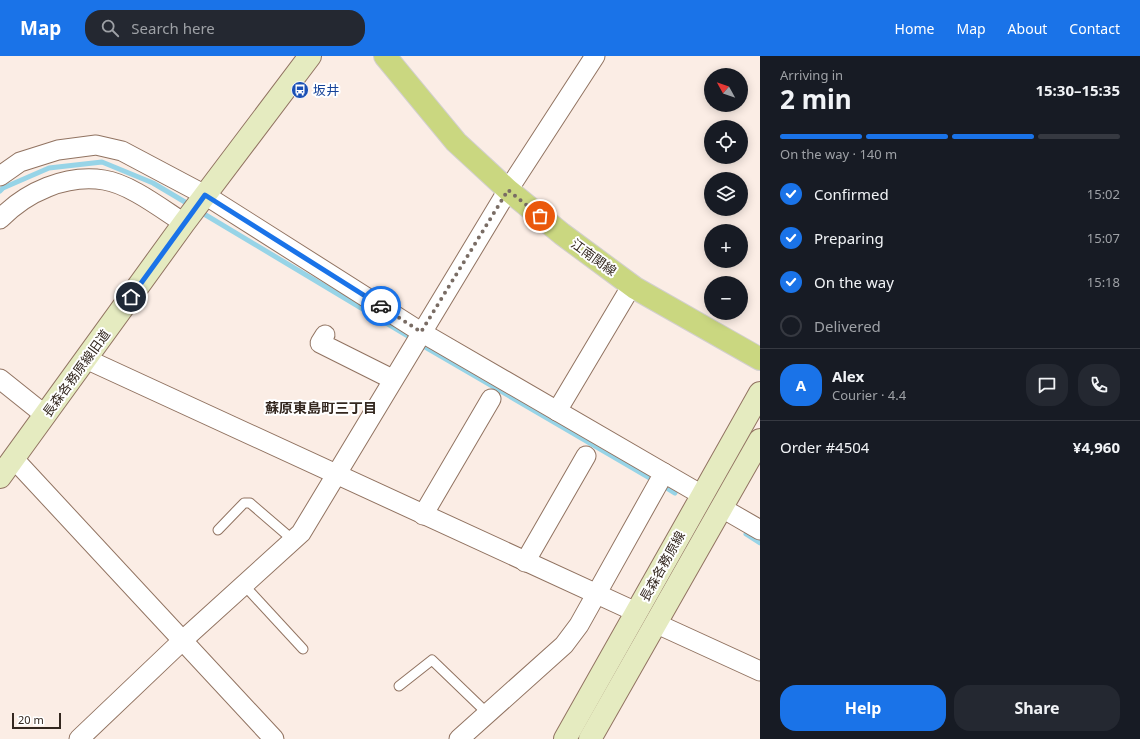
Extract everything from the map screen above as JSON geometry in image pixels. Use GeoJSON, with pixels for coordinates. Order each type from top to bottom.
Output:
{"type":"FeatureCollection","features":[{"type":"Feature","properties":{"kind":"main road","name":"長森各務原線旧道"},"geometry":{"type":"LineString","coordinates":[[0,477],[195,209],[310,56]]}},
{"type":"Feature","properties":{"kind":"main road","name":"江南関線"},"geometry":{"type":"LineString","coordinates":[[385,56],[456,142],[508,190],[562,234],[632,285],[760,359]]}},
{"type":"Feature","properties":{"kind":"main road","name":"長森各務原線"},"geometry":{"type":"LineString","coordinates":[[565,739],[760,392]]}},
{"type":"Feature","properties":{"kind":"main road","name":"長森各務原線"},"geometry":{"type":"LineString","coordinates":[[590,739],[760,440]]}},
{"type":"Feature","properties":{"kind":"street"},"geometry":{"type":"LineString","coordinates":[[79,739],[183,640],[300,533],[508,190],[595,56]]}},
{"type":"Feature","properties":{"kind":"street"},"geometry":{"type":"LineString","coordinates":[[0,176],[20,162],[58,150],[96,145],[122,151],[195,209],[417,339],[557,411],[664,475],[702,495]]}},
{"type":"Feature","properties":{"kind":"street"},"geometry":{"type":"LineString","coordinates":[[0,219],[9,210],[28,196],[48,187],[75,179],[105,180],[131,190],[195,209]]}},
{"type":"Feature","properties":{"kind":"street"},"geometry":{"type":"LineString","coordinates":[[557,411],[632,285]]}},
{"type":"Feature","properties":{"kind":"street"},"geometry":{"type":"LineString","coordinates":[[325,335],[320,343],[392,379]]}},
{"type":"Feature","properties":{"kind":"street"},"geometry":{"type":"LineString","coordinates":[[86,359],[636,612]]}},
{"type":"Feature","properties":{"kind":"street"},"geometry":{"type":"LineString","coordinates":[[0,379],[45,415]]}},
{"type":"Feature","properties":{"kind":"street"},"geometry":{"type":"LineString","coordinates":[[423,515],[492,399]]}},
{"type":"Feature","properties":{"kind":"street"},"geometry":{"type":"LineString","coordinates":[[525,562],[586,456]]}},
{"type":"Feature","properties":{"kind":"street"},"geometry":{"type":"LineString","coordinates":[[14,459],[183,640],[270,738]]}},
{"type":"Feature","properties":{"kind":"street"},"geometry":{"type":"LineString","coordinates":[[459,739],[564,645],[579,625],[595,594],[655,493],[664,475]]}},
{"type":"Feature","properties":{"kind":"street"},"geometry":{"type":"LineString","coordinates":[[722,508],[760,530]]}},
{"type":"Feature","properties":{"kind":"street"},"geometry":{"type":"LineString","coordinates":[[655,623],[760,670]]}},
{"type":"Feature","properties":{"kind":"lane"},"geometry":{"type":"LineString","coordinates":[[218,530],[244,503],[250,503],[293,540]]}},
{"type":"Feature","properties":{"kind":"lane"},"geometry":{"type":"LineString","coordinates":[[244,585],[303,649]]}},
{"type":"Feature","properties":{"kind":"lane"},"geometry":{"type":"LineString","coordinates":[[399,686],[432,660],[487,713]]}},
{"type":"Feature","properties":{"kind":"waterway"},"geometry":{"type":"LineString","coordinates":[[0,191],[3,188],[49,168],[102,162],[153,183],[190,205]]}},
{"type":"Feature","properties":{"kind":"waterway"},"geometry":{"type":"LineString","coordinates":[[199,211],[413,339]]}},
{"type":"Feature","properties":{"kind":"waterway"},"geometry":{"type":"LineString","coordinates":[[420,344],[655,481]]}},
{"type":"Feature","properties":{"kind":"waterway"},"geometry":{"type":"LineString","coordinates":[[662,485],[675,493]]}},
{"type":"Feature","properties":{"kind":"waterway"},"geometry":{"type":"LineString","coordinates":[[746,534],[760,543]]}},
{"type":"Feature","properties":{"kind":"way so far"},"geometry":{"type":"LineString","coordinates":[[381,306],[421,332],[508,190],[540,216]]}},
{"type":"Feature","properties":{"kind":"place","name":"坂井"},"geometry":{"type":"Point","coordinates":[300,90]}},
{"type":"Feature","properties":{"kind":"district","name":"蘇原東島町三丁目"},"geometry":{"type":"Point","coordinates":[321,408]}},
{"type":"Feature","properties":{"kind":"route"},"geometry":{"type":"LineString","coordinates":[[131,297],[205,195],[381,306]]}}]}
